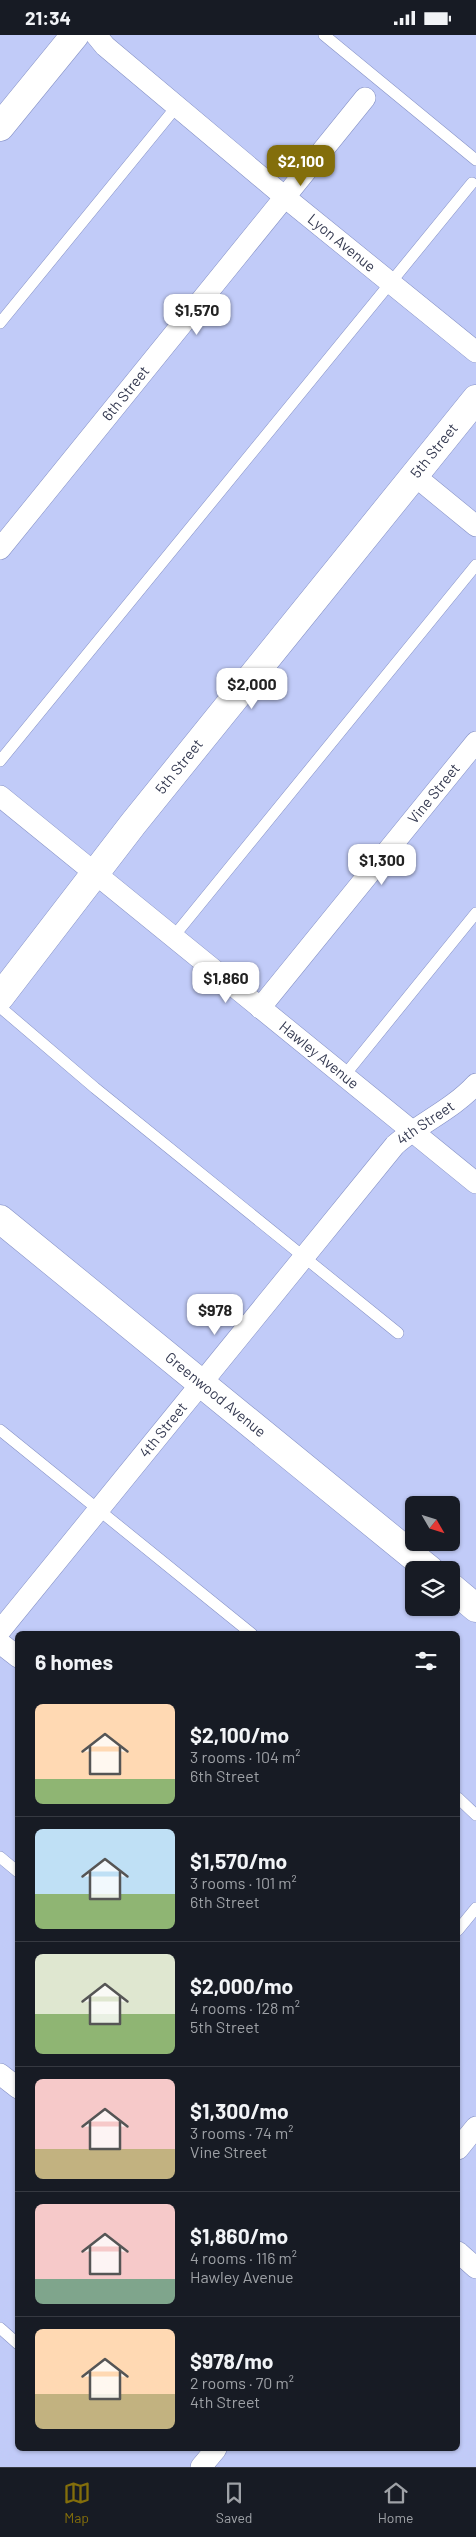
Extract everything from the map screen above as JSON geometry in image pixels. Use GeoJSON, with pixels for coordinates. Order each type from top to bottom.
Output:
{"type":"FeatureCollection","features":[{"type":"Feature","properties":{"kind":"street"},"geometry":{"type":"LineString","coordinates":[[0,127],[75,35]]}},
{"type":"Feature","properties":{"kind":"street","name":"Lyon Avenue"},"geometry":{"type":"LineString","coordinates":[[96,35],[105,46],[286,198],[476,352]]}},
{"type":"Feature","properties":{"kind":"street","name":"6th Street"},"geometry":{"type":"LineString","coordinates":[[0,549],[286,198],[365,98]]}},
{"type":"Feature","properties":{"kind":"street","name":"5th Street"},"geometry":{"type":"LineString","coordinates":[[0,997],[95,873],[476,399]]}},
{"type":"Feature","properties":{"kind":"street"},"geometry":{"type":"LineString","coordinates":[[415,476],[476,526]]}},
{"type":"Feature","properties":{"kind":"street","name":"Vine Street"},"geometry":{"type":"LineString","coordinates":[[260,1008],[476,742]]}},
{"type":"Feature","properties":{"kind":"street","name":"Hawley Avenue"},"geometry":{"type":"LineString","coordinates":[[0,796],[476,1183]]}},
{"type":"Feature","properties":{"kind":"street","name":"4th Street"},"geometry":{"type":"LineString","coordinates":[[0,1631],[394,1145],[411,1131],[432,1120],[465,1095],[476,1084]]}},
{"type":"Feature","properties":{"kind":"street","name":"Greenwood Avenue"},"geometry":{"type":"LineString","coordinates":[[0,1219],[419,1561]]}},
{"type":"Feature","properties":{"kind":"street"},"geometry":{"type":"LineString","coordinates":[[460,1595],[476,1608]]}},
{"type":"Feature","properties":{"kind":"street"},"geometry":{"type":"LineString","coordinates":[[0,1643],[15,1655]]}},
{"type":"Feature","properties":{"kind":"street"},"geometry":{"type":"LineString","coordinates":[[0,2073],[15,2086]]}},
{"type":"Feature","properties":{"kind":"street"},"geometry":{"type":"LineString","coordinates":[[460,2147],[476,2127]]}},
{"type":"Feature","properties":{"kind":"street"},"geometry":{"type":"LineString","coordinates":[[460,2254],[476,2268]]}},
{"type":"Feature","properties":{"kind":"street"},"geometry":{"type":"LineString","coordinates":[[201,2467],[214,2451]]}},
{"type":"Feature","properties":{"kind":"lane"},"geometry":{"type":"LineString","coordinates":[[324,35],[476,159]]}},
{"type":"Feature","properties":{"kind":"lane"},"geometry":{"type":"LineString","coordinates":[[0,323],[177,106]]}},
{"type":"Feature","properties":{"kind":"lane"},"geometry":{"type":"LineString","coordinates":[[0,761],[472,183]]}},
{"type":"Feature","properties":{"kind":"lane"},"geometry":{"type":"LineString","coordinates":[[174,936],[476,565]]}},
{"type":"Feature","properties":{"kind":"lane"},"geometry":{"type":"LineString","coordinates":[[344,1076],[476,913]]}},
{"type":"Feature","properties":{"kind":"lane"},"geometry":{"type":"LineString","coordinates":[[0,1007],[95,1088],[398,1333]]}},
{"type":"Feature","properties":{"kind":"lane"},"geometry":{"type":"LineString","coordinates":[[0,1430],[248,1631]]}},
{"type":"Feature","properties":{"kind":"lane"},"geometry":{"type":"LineString","coordinates":[[460,1800],[476,1815]]}},
{"type":"Feature","properties":{"kind":"lane"},"geometry":{"type":"LineString","coordinates":[[0,1857],[15,1870]]}},
{"type":"Feature","properties":{"kind":"lane"},"geometry":{"type":"LineString","coordinates":[[460,1928],[476,1908]]}},
{"type":"Feature","properties":{"kind":"lane"},"geometry":{"type":"LineString","coordinates":[[0,2328],[15,2340]]}}]}
